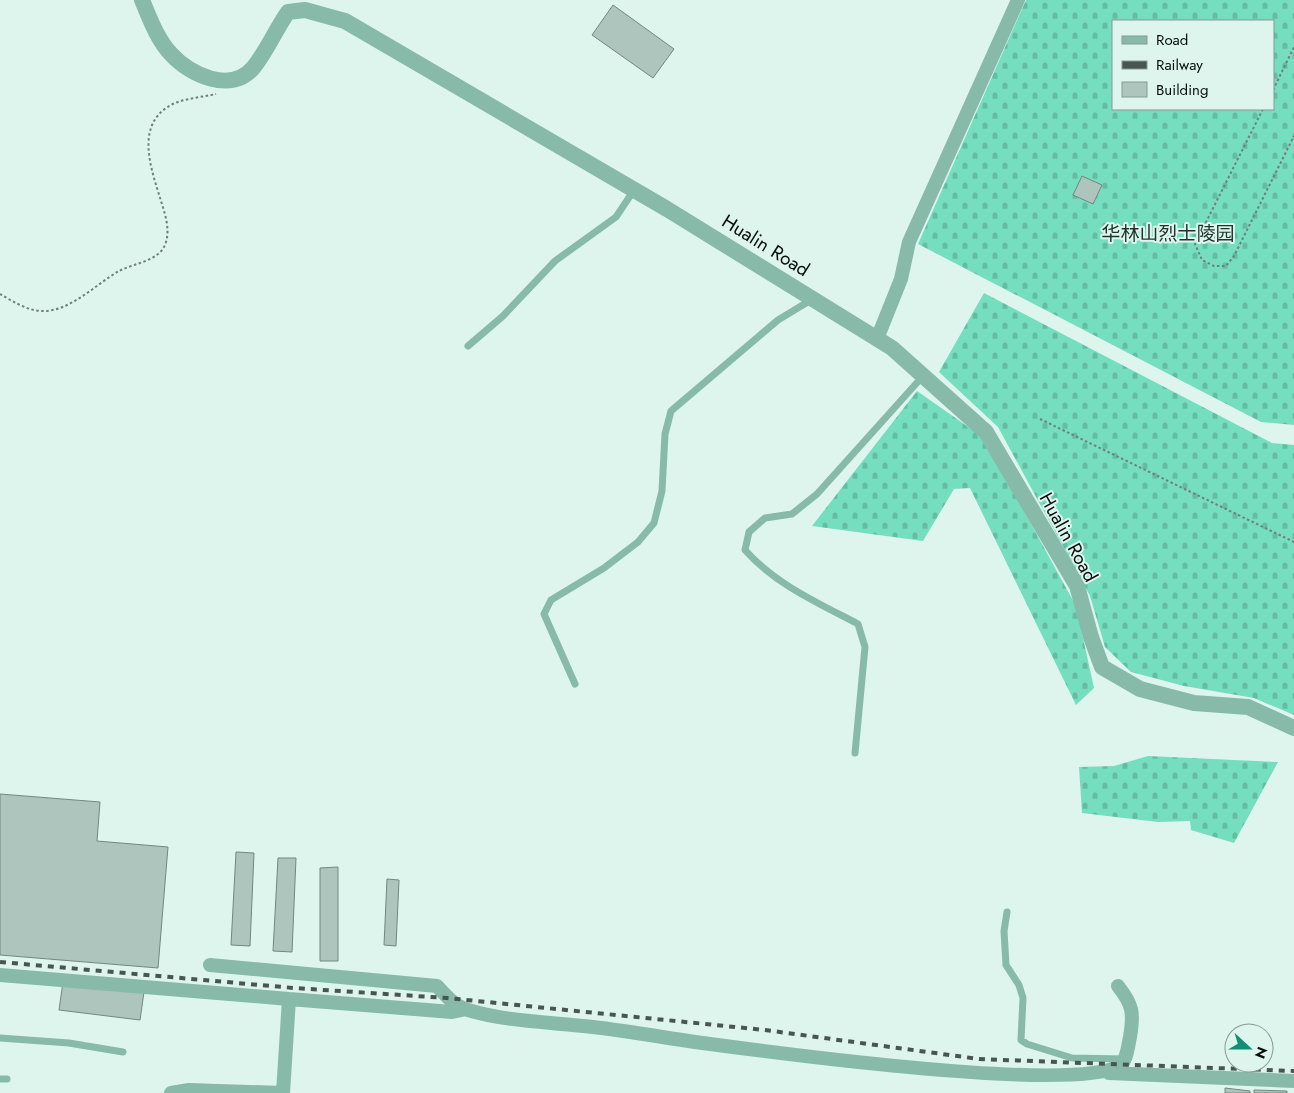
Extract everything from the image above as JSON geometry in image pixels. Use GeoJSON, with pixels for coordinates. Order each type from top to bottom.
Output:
{"type":"FeatureCollection","features":[{"type":"Feature","properties":{"kind":"street"},"geometry":{"type":"LineString","coordinates":[[142,0],[154,30],[172,55],[201,76],[222,81],[233,80]]}},
{"type":"Feature","properties":{"kind":"street"},"geometry":{"type":"LineString","coordinates":[[877,339],[901,279],[909,242],[1018,0]]}},
{"type":"Feature","properties":{"kind":"street","name":"Hualin Road"},"geometry":{"type":"LineString","coordinates":[[233,80],[253,69],[288,12],[305,10],[345,22],[634,190],[813,298],[892,348],[986,432],[1077,586],[1102,668],[1140,688],[1194,703],[1248,707],[1294,728]]}},
{"type":"Feature","properties":{"kind":"street"},"geometry":{"type":"LineString","coordinates":[[210,965],[437,986],[447,998],[466,1009],[510,1018],[595,1027],[898,1073],[1004,1086],[1075,1081],[1108,1073],[1121,1066],[1134,1014],[1118,986]]}},
{"type":"Feature","properties":{"kind":"street"},"geometry":{"type":"LineString","coordinates":[[0,975],[452,1012],[466,1009]]}},
{"type":"Feature","properties":{"kind":"street"},"geometry":{"type":"LineString","coordinates":[[171,1093],[189,1090],[283,1093],[289,999]]}},
{"type":"Feature","properties":{"kind":"street"},"geometry":{"type":"LineString","coordinates":[[1108,1073],[1294,1081]]}},
{"type":"Feature","properties":{"kind":"lane"},"geometry":{"type":"LineString","coordinates":[[468,346],[510,310],[555,261],[588,235],[616,217],[634,190]]}},
{"type":"Feature","properties":{"kind":"lane"},"geometry":{"type":"LineString","coordinates":[[575,684],[544,614],[551,600],[604,568],[631,547],[654,522],[662,491],[665,434],[671,411],[778,320],[813,298]]}},
{"type":"Feature","properties":{"kind":"lane"},"geometry":{"type":"LineString","coordinates":[[855,753],[866,647],[858,624],[806,597],[762,569],[745,550],[749,532],[765,518],[792,514],[817,494],[924,375]]}},
{"type":"Feature","properties":{"kind":"lane"},"geometry":{"type":"LineString","coordinates":[[1006,912],[1004,931],[1006,965],[1019,985],[1023,998],[1021,1040],[1027,1044],[1072,1058],[1124,1059]]}},
{"type":"Feature","properties":{"kind":"lane"},"geometry":{"type":"LineString","coordinates":[[0,1038],[69,1043],[123,1052]]}},
{"type":"Feature","properties":{"kind":"path"},"geometry":{"type":"LineString","coordinates":[[1274,88],[1294,47]]}},
{"type":"Feature","properties":{"kind":"path"},"geometry":{"type":"LineString","coordinates":[[0,294],[13,302],[41,312],[54,310],[76,299],[121,270],[138,265],[158,253],[166,243],[167,226],[149,158],[147,142],[151,128],[165,109],[176,103],[226,90],[233,80]]}},
{"type":"Feature","properties":{"kind":"path"},"geometry":{"type":"LineString","coordinates":[[1262,110],[1195,244],[1202,260],[1214,266],[1226,266],[1234,256],[1294,136]]}},
{"type":"Feature","properties":{"kind":"path"},"geometry":{"type":"LineString","coordinates":[[1040,419],[1294,542]]}},
{"type":"Feature","properties":{"kind":"green space","name":"华林山烈士陵园"},"geometry":{"type":"Polygon","coordinates":[[[1026,0],[1294,0],[1294,425],[1261,422],[918,244],[1026,0]]]}},
{"type":"Feature","properties":{"kind":"green space"},"geometry":{"type":"Polygon","coordinates":[[[984,293],[1272,443],[1294,445],[1294,715],[1254,698],[1184,686],[1131,672],[1105,647],[1090,596],[998,427],[939,372],[984,293]]]}},
{"type":"Feature","properties":{"kind":"green space"},"geometry":{"type":"Polygon","coordinates":[[[917,391],[984,438],[1076,606],[1094,688],[1076,705],[970,488],[954,489],[923,541],[812,526],[917,391]]]}},
{"type":"Feature","properties":{"kind":"green space"},"geometry":{"type":"Polygon","coordinates":[[[1148,756],[1278,762],[1234,843],[1191,830],[1190,821],[1158,822],[1082,813],[1079,767],[1114,766],[1148,756]]]}},
{"type":"Feature","properties":{"kind":"building"},"geometry":{"type":"Polygon","coordinates":[[[613,5],[674,49],[653,78],[592,35],[613,5]]]}},
{"type":"Feature","properties":{"kind":"building"},"geometry":{"type":"Polygon","coordinates":[[[1082,176],[1102,185],[1093,204],[1073,195],[1082,176]]]}},
{"type":"Feature","properties":{"kind":"building"},"geometry":{"type":"Polygon","coordinates":[[[0,794],[100,802],[97,841],[168,847],[158,968],[0,955],[0,794]]]}},
{"type":"Feature","properties":{"kind":"building"},"geometry":{"type":"Polygon","coordinates":[[[236,852],[254,853],[250,946],[231,945],[236,852]]]}},
{"type":"Feature","properties":{"kind":"building"},"geometry":{"type":"Polygon","coordinates":[[[278,858],[296,858],[292,952],[273,951],[278,858]]]}},
{"type":"Feature","properties":{"kind":"building"},"geometry":{"type":"Polygon","coordinates":[[[338,867],[338,961],[320,961],[320,868],[338,867]]]}},
{"type":"Feature","properties":{"kind":"building"},"geometry":{"type":"Polygon","coordinates":[[[387,879],[399,880],[396,946],[384,945],[387,879]]]}},
{"type":"Feature","properties":{"kind":"building"},"geometry":{"type":"Polygon","coordinates":[[[63,982],[144,992],[140,1020],[59,1010],[63,982]]]}},
{"type":"Feature","properties":{"kind":"building"},"geometry":{"type":"Polygon","coordinates":[[[1225,1088],[1250,1091],[1250,1093],[1225,1093],[1225,1088]]]}},
{"type":"Feature","properties":{"kind":"building"},"geometry":{"type":"Polygon","coordinates":[[[1254,1090],[1287,1091],[1287,1093],[1254,1093],[1254,1090]]]}},
{"type":"Feature","properties":{"kind":"railway"},"geometry":{"type":"LineString","coordinates":[[0,962],[294,988],[447,998],[765,1030],[979,1059],[1294,1071]]}}]}
